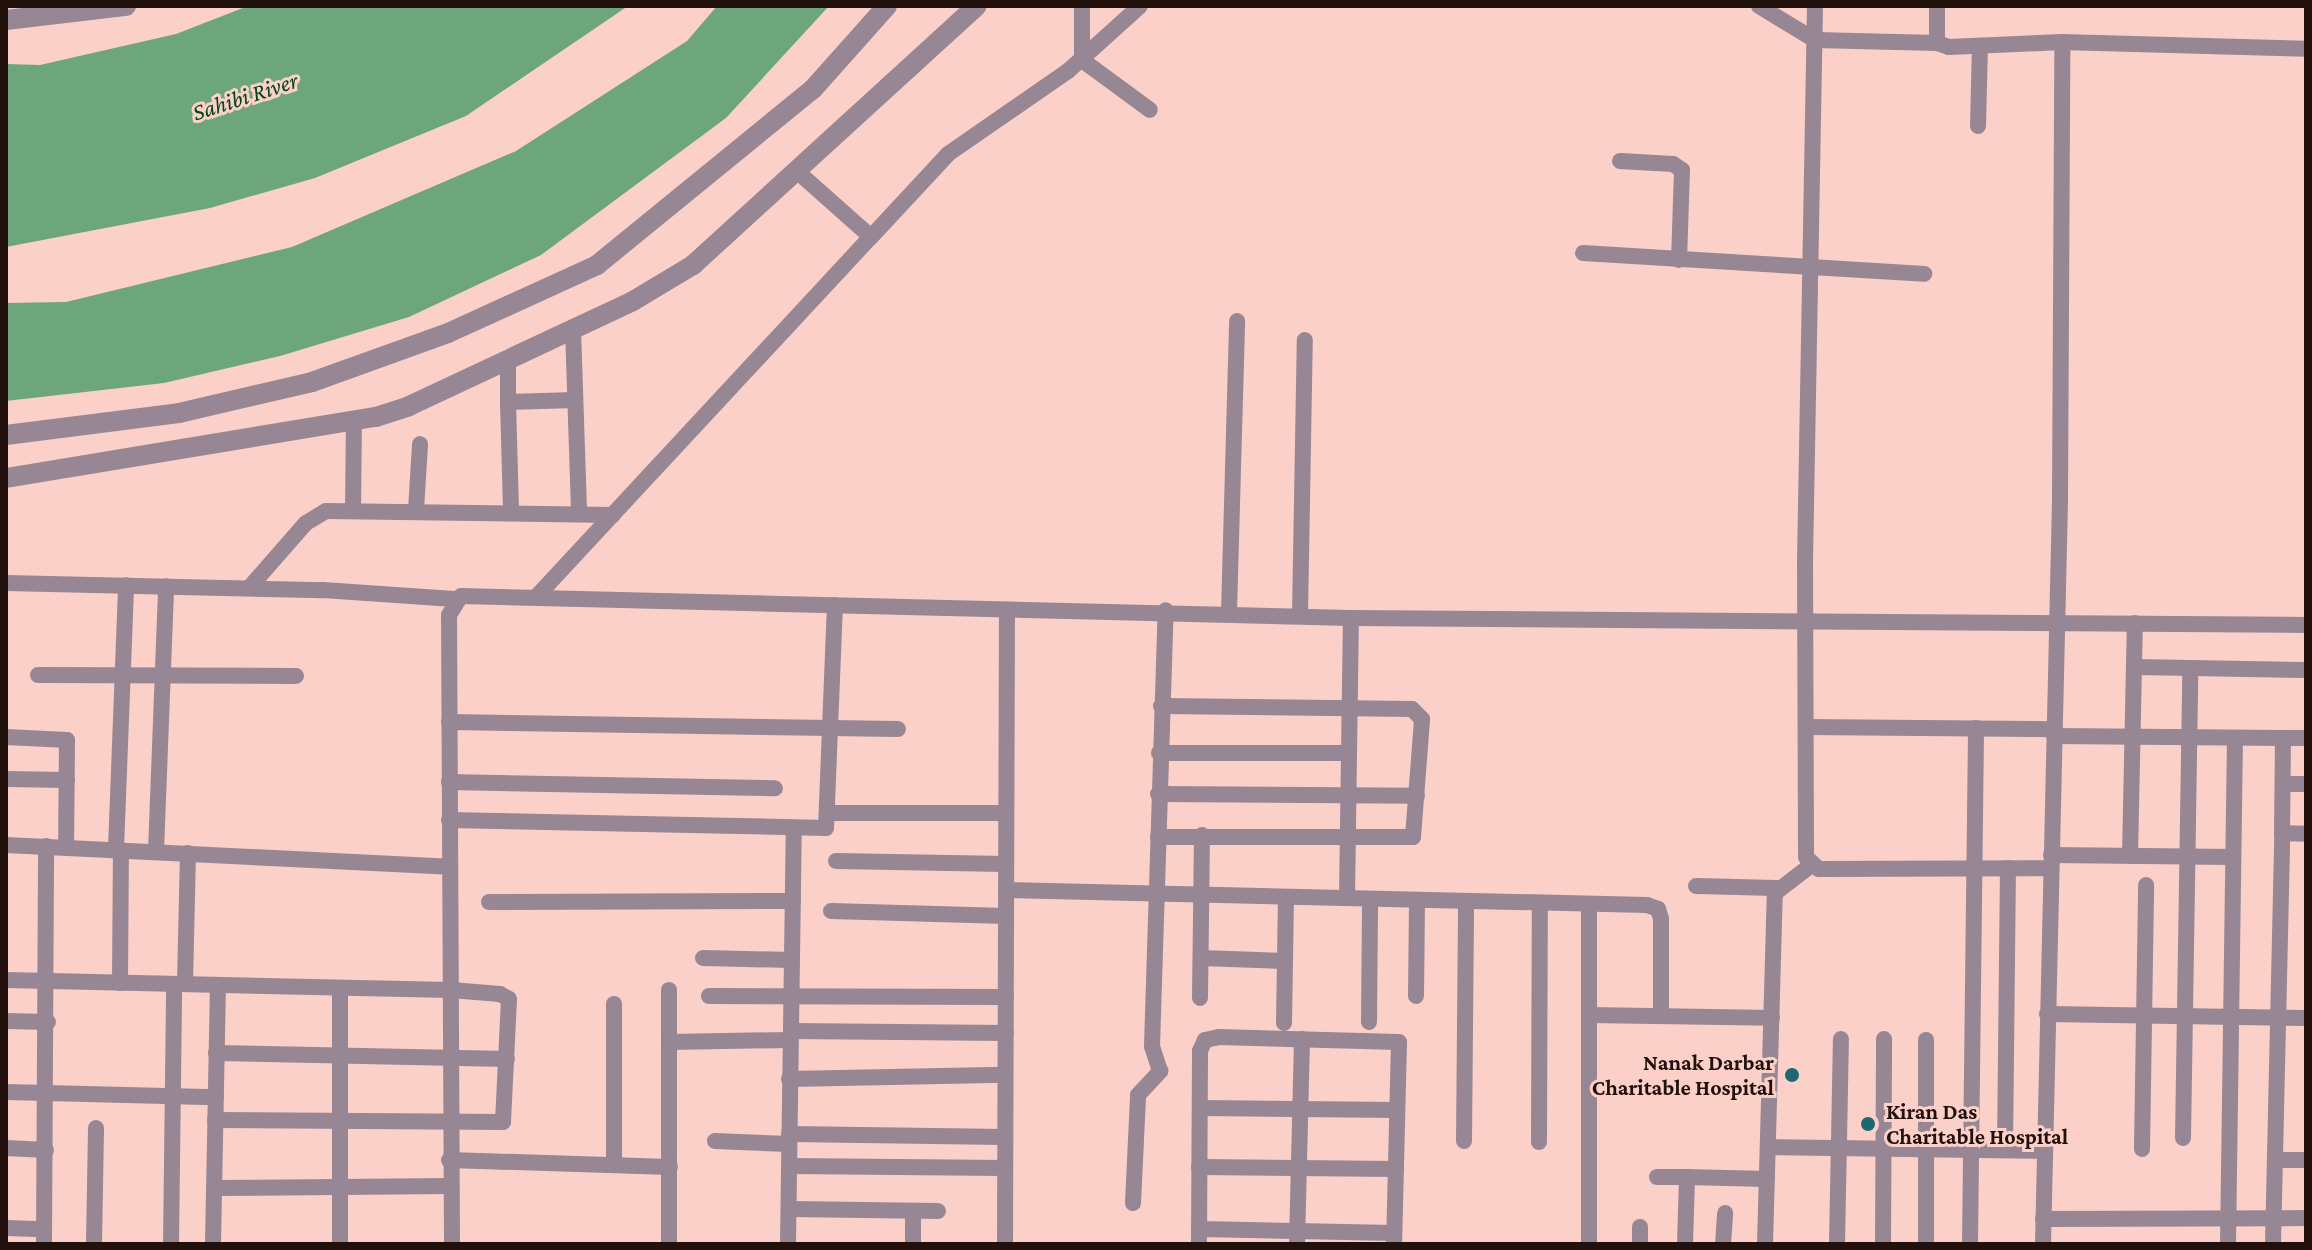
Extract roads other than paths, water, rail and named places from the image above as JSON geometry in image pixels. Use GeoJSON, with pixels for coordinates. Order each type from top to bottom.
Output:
{"type":"FeatureCollection","features":[{"type":"Feature","properties":{"kind":"street"},"geometry":{"type":"LineString","coordinates":[[6,20],[29,12],[126,6]]}},
{"type":"Feature","properties":{"kind":"street"},"geometry":{"type":"LineString","coordinates":[[6,435],[179,413],[312,382],[448,333],[597,265],[802,99],[887,6]]}},
{"type":"Feature","properties":{"kind":"street"},"geometry":{"type":"LineString","coordinates":[[6,478],[354,422],[409,406],[573,329],[693,265],[799,173],[977,6]]}},
{"type":"Feature","properties":{"kind":"street"},"geometry":{"type":"LineString","coordinates":[[1082,6],[1082,60]]}},
{"type":"Feature","properties":{"kind":"street"},"geometry":{"type":"LineString","coordinates":[[538,595],[948,154],[1082,60],[1140,6]]}},
{"type":"Feature","properties":{"kind":"street"},"geometry":{"type":"LineString","coordinates":[[1759,6],[1815,40],[1980,46],[2062,42],[2306,49]]}},
{"type":"Feature","properties":{"kind":"street"},"geometry":{"type":"LineString","coordinates":[[1810,866],[1806,621],[1815,6]]}},
{"type":"Feature","properties":{"kind":"street"},"geometry":{"type":"LineString","coordinates":[[1937,6],[1937,43]]}},
{"type":"Feature","properties":{"kind":"street"},"geometry":{"type":"LineString","coordinates":[[2043,1244],[2057,622],[2062,42]]}},
{"type":"Feature","properties":{"kind":"street"},"geometry":{"type":"LineString","coordinates":[[1978,126],[1980,46]]}},
{"type":"Feature","properties":{"kind":"street"},"geometry":{"type":"LineString","coordinates":[[1082,60],[1150,110]]}},
{"type":"Feature","properties":{"kind":"street"},"geometry":{"type":"LineString","coordinates":[[1620,161],[1673,164],[1682,170],[1679,260]]}},
{"type":"Feature","properties":{"kind":"street"},"geometry":{"type":"LineString","coordinates":[[799,173],[871,237]]}},
{"type":"Feature","properties":{"kind":"street"},"geometry":{"type":"LineString","coordinates":[[1583,253],[1811,270],[1924,274]]}},
{"type":"Feature","properties":{"kind":"street"},"geometry":{"type":"LineString","coordinates":[[1229,612],[1237,321]]}},
{"type":"Feature","properties":{"kind":"street"},"geometry":{"type":"LineString","coordinates":[[573,329],[579,514]]}},
{"type":"Feature","properties":{"kind":"street"},"geometry":{"type":"LineString","coordinates":[[1300,615],[1305,340]]}},
{"type":"Feature","properties":{"kind":"street"},"geometry":{"type":"LineString","coordinates":[[508,360],[511,512]]}},
{"type":"Feature","properties":{"kind":"street"},"geometry":{"type":"LineString","coordinates":[[508,402],[575,400]]}},
{"type":"Feature","properties":{"kind":"street"},"geometry":{"type":"LineString","coordinates":[[353,511],[354,422]]}},
{"type":"Feature","properties":{"kind":"street"},"geometry":{"type":"LineString","coordinates":[[416,510],[420,444]]}},
{"type":"Feature","properties":{"kind":"street"},"geometry":{"type":"LineString","coordinates":[[249,588],[313,516],[353,511],[416,510],[613,515]]}},
{"type":"Feature","properties":{"kind":"street"},"geometry":{"type":"LineString","coordinates":[[6,583],[249,588],[454,599],[469,594],[538,595],[1007,610],[1166,610],[1351,618],[2306,625]]}},
{"type":"Feature","properties":{"kind":"street"},"geometry":{"type":"LineString","coordinates":[[120,983],[118,849],[126,585]]}},
{"type":"Feature","properties":{"kind":"street"},"geometry":{"type":"LineString","coordinates":[[156,851],[166,586]]}},
{"type":"Feature","properties":{"kind":"street"},"geometry":{"type":"LineString","coordinates":[[452,1244],[449,1160],[449,615],[454,599]]}},
{"type":"Feature","properties":{"kind":"street"},"geometry":{"type":"LineString","coordinates":[[449,820],[826,828],[830,813],[835,605]]}},
{"type":"Feature","properties":{"kind":"street"},"geometry":{"type":"LineString","coordinates":[[1005,1244],[1007,610]]}},
{"type":"Feature","properties":{"kind":"street"},"geometry":{"type":"LineString","coordinates":[[1133,1203],[1138,1095],[1160,1071],[1152,1046],[1159,753],[1166,610]]}},
{"type":"Feature","properties":{"kind":"street"},"geometry":{"type":"LineString","coordinates":[[1347,898],[1351,618]]}},
{"type":"Feature","properties":{"kind":"street"},"geometry":{"type":"LineString","coordinates":[[2130,856],[2135,623]]}},
{"type":"Feature","properties":{"kind":"street"},"geometry":{"type":"LineString","coordinates":[[2135,667],[2306,670]]}},
{"type":"Feature","properties":{"kind":"street"},"geometry":{"type":"LineString","coordinates":[[2183,1138],[2190,668]]}},
{"type":"Feature","properties":{"kind":"street"},"geometry":{"type":"LineString","coordinates":[[38,675],[296,676]]}},
{"type":"Feature","properties":{"kind":"street"},"geometry":{"type":"LineString","coordinates":[[1158,837],[1413,837],[1420,712],[1161,706]]}},
{"type":"Feature","properties":{"kind":"street"},"geometry":{"type":"LineString","coordinates":[[449,722],[898,729]]}},
{"type":"Feature","properties":{"kind":"street"},"geometry":{"type":"LineString","coordinates":[[1806,727],[1976,728],[2132,737],[2306,738]]}},
{"type":"Feature","properties":{"kind":"street"},"geometry":{"type":"LineString","coordinates":[[1970,1244],[1976,728]]}},
{"type":"Feature","properties":{"kind":"street"},"geometry":{"type":"LineString","coordinates":[[6,737],[64,738],[66,847]]}},
{"type":"Feature","properties":{"kind":"street"},"geometry":{"type":"LineString","coordinates":[[2228,1244],[2235,738]]}},
{"type":"Feature","properties":{"kind":"street"},"geometry":{"type":"LineString","coordinates":[[2273,1244],[2283,738]]}},
{"type":"Feature","properties":{"kind":"street"},"geometry":{"type":"LineString","coordinates":[[1159,753],[1349,753]]}},
{"type":"Feature","properties":{"kind":"street"},"geometry":{"type":"LineString","coordinates":[[6,779],[67,780]]}},
{"type":"Feature","properties":{"kind":"street"},"geometry":{"type":"LineString","coordinates":[[449,782],[775,788]]}},
{"type":"Feature","properties":{"kind":"street"},"geometry":{"type":"LineString","coordinates":[[2283,784],[2306,784]]}},
{"type":"Feature","properties":{"kind":"street"},"geometry":{"type":"LineString","coordinates":[[1158,794],[1417,796]]}},
{"type":"Feature","properties":{"kind":"street"},"geometry":{"type":"LineString","coordinates":[[830,813],[1006,813]]}},
{"type":"Feature","properties":{"kind":"street"},"geometry":{"type":"LineString","coordinates":[[788,1244],[794,828]]}},
{"type":"Feature","properties":{"kind":"street"},"geometry":{"type":"LineString","coordinates":[[2282,833],[2306,834]]}},
{"type":"Feature","properties":{"kind":"street"},"geometry":{"type":"LineString","coordinates":[[1200,998],[1202,835]]}},
{"type":"Feature","properties":{"kind":"street"},"geometry":{"type":"LineString","coordinates":[[6,845],[449,867]]}},
{"type":"Feature","properties":{"kind":"street"},"geometry":{"type":"LineString","coordinates":[[6,1228],[44,1236],[48,1022],[46,846]]}},
{"type":"Feature","properties":{"kind":"street"},"geometry":{"type":"LineString","coordinates":[[171,1244],[173,1096],[188,853]]}},
{"type":"Feature","properties":{"kind":"street"},"geometry":{"type":"LineString","coordinates":[[1696,886],[1776,888],[1810,866],[2008,868],[2130,856],[2233,857]]}},
{"type":"Feature","properties":{"kind":"street"},"geometry":{"type":"LineString","coordinates":[[836,861],[1006,864]]}},
{"type":"Feature","properties":{"kind":"street"},"geometry":{"type":"LineString","coordinates":[[2005,1150],[2008,868]]}},
{"type":"Feature","properties":{"kind":"street"},"geometry":{"type":"LineString","coordinates":[[2142,1149],[2146,885]]}},
{"type":"Feature","properties":{"kind":"street"},"geometry":{"type":"LineString","coordinates":[[1765,1244],[1776,888]]}},
{"type":"Feature","properties":{"kind":"street"},"geometry":{"type":"LineString","coordinates":[[1006,890],[1589,904],[1658,909],[1661,1016]]}},
{"type":"Feature","properties":{"kind":"street"},"geometry":{"type":"LineString","coordinates":[[1284,1023],[1286,897]]}},
{"type":"Feature","properties":{"kind":"street"},"geometry":{"type":"LineString","coordinates":[[1369,1022],[1370,899]]}},
{"type":"Feature","properties":{"kind":"street"},"geometry":{"type":"LineString","coordinates":[[1416,996],[1417,900]]}},
{"type":"Feature","properties":{"kind":"street"},"geometry":{"type":"LineString","coordinates":[[489,902],[793,901]]}},
{"type":"Feature","properties":{"kind":"street"},"geometry":{"type":"LineString","coordinates":[[1464,1141],[1466,901]]}},
{"type":"Feature","properties":{"kind":"street"},"geometry":{"type":"LineString","coordinates":[[1539,1142],[1540,903]]}},
{"type":"Feature","properties":{"kind":"street"},"geometry":{"type":"LineString","coordinates":[[1589,904],[1589,1244]]}},
{"type":"Feature","properties":{"kind":"street"},"geometry":{"type":"LineString","coordinates":[[831,911],[1006,916]]}},
{"type":"Feature","properties":{"kind":"street"},"geometry":{"type":"LineString","coordinates":[[703,958],[792,960]]}},
{"type":"Feature","properties":{"kind":"street"},"geometry":{"type":"LineString","coordinates":[[1201,958],[1284,961]]}},
{"type":"Feature","properties":{"kind":"street"},"geometry":{"type":"LineString","coordinates":[[6,980],[451,990],[507,996],[505,1120],[215,1120]]}},
{"type":"Feature","properties":{"kind":"street"},"geometry":{"type":"LineString","coordinates":[[213,1244],[218,985]]}},
{"type":"Feature","properties":{"kind":"street"},"geometry":{"type":"LineString","coordinates":[[340,988],[340,1244]]}},
{"type":"Feature","properties":{"kind":"street"},"geometry":{"type":"LineString","coordinates":[[669,990],[669,1244]]}},
{"type":"Feature","properties":{"kind":"street"},"geometry":{"type":"LineString","coordinates":[[709,996],[1006,997]]}},
{"type":"Feature","properties":{"kind":"street"},"geometry":{"type":"LineString","coordinates":[[614,1004],[614,1165]]}},
{"type":"Feature","properties":{"kind":"street"},"geometry":{"type":"LineString","coordinates":[[2047,1014],[2306,1018]]}},
{"type":"Feature","properties":{"kind":"street"},"geometry":{"type":"LineString","coordinates":[[1589,1015],[1772,1018]]}},
{"type":"Feature","properties":{"kind":"street"},"geometry":{"type":"LineString","coordinates":[[6,1021],[48,1022]]}},
{"type":"Feature","properties":{"kind":"street"},"geometry":{"type":"LineString","coordinates":[[670,1042],[790,1035],[1006,1033]]}},
{"type":"Feature","properties":{"kind":"street"},"geometry":{"type":"LineString","coordinates":[[1297,1238],[1302,1039]]}},
{"type":"Feature","properties":{"kind":"street"},"geometry":{"type":"LineString","coordinates":[[1837,1244],[1841,1039]]}},
{"type":"Feature","properties":{"kind":"street"},"geometry":{"type":"LineString","coordinates":[[1883,1244],[1884,1039]]}},
{"type":"Feature","properties":{"kind":"street"},"geometry":{"type":"LineString","coordinates":[[1205,1040],[1398,1041],[1394,1238],[1199,1236],[1200,1108],[1200,1051],[1205,1040]]}},
{"type":"Feature","properties":{"kind":"street"},"geometry":{"type":"LineString","coordinates":[[1926,1040],[1926,1244]]}},
{"type":"Feature","properties":{"kind":"street"},"geometry":{"type":"LineString","coordinates":[[216,1053],[507,1059]]}},
{"type":"Feature","properties":{"kind":"street"},"geometry":{"type":"LineString","coordinates":[[789,1079],[1005,1075]]}},
{"type":"Feature","properties":{"kind":"street"},"geometry":{"type":"LineString","coordinates":[[6,1092],[216,1097]]}},
{"type":"Feature","properties":{"kind":"street"},"geometry":{"type":"LineString","coordinates":[[1200,1108],[1397,1110]]}},
{"type":"Feature","properties":{"kind":"street"},"geometry":{"type":"LineString","coordinates":[[94,1244],[96,1128]]}},
{"type":"Feature","properties":{"kind":"street"},"geometry":{"type":"LineString","coordinates":[[715,1141],[1005,1137]]}},
{"type":"Feature","properties":{"kind":"street"},"geometry":{"type":"LineString","coordinates":[[1768,1147],[2043,1151]]}},
{"type":"Feature","properties":{"kind":"street"},"geometry":{"type":"LineString","coordinates":[[6,1148],[46,1150]]}},
{"type":"Feature","properties":{"kind":"street"},"geometry":{"type":"LineString","coordinates":[[449,1160],[670,1167]]}},
{"type":"Feature","properties":{"kind":"street"},"geometry":{"type":"LineString","coordinates":[[2276,1160],[2306,1160]]}},
{"type":"Feature","properties":{"kind":"street"},"geometry":{"type":"LineString","coordinates":[[789,1166],[1005,1168]]}},
{"type":"Feature","properties":{"kind":"street"},"geometry":{"type":"LineString","coordinates":[[1199,1167],[1396,1169]]}},
{"type":"Feature","properties":{"kind":"street"},"geometry":{"type":"LineString","coordinates":[[1657,1177],[1767,1179]]}},
{"type":"Feature","properties":{"kind":"street"},"geometry":{"type":"LineString","coordinates":[[1685,1244],[1687,1177]]}},
{"type":"Feature","properties":{"kind":"street"},"geometry":{"type":"LineString","coordinates":[[214,1188],[450,1186]]}},
{"type":"Feature","properties":{"kind":"street"},"geometry":{"type":"LineString","coordinates":[[789,1209],[938,1211]]}},
{"type":"Feature","properties":{"kind":"street"},"geometry":{"type":"LineString","coordinates":[[913,1211],[913,1244]]}},
{"type":"Feature","properties":{"kind":"street"},"geometry":{"type":"LineString","coordinates":[[1723,1244],[1725,1213]]}},
{"type":"Feature","properties":{"kind":"street"},"geometry":{"type":"LineString","coordinates":[[2043,1219],[2306,1218]]}},
{"type":"Feature","properties":{"kind":"water","name":"Sahibi River"},"geometry":{"type":"Polygon","coordinates":[[[248,6],[628,6],[466,116],[315,178],[210,208],[6,247],[6,64],[40,65],[176,34],[248,6]]]}},
{"type":"Feature","properties":{"kind":"water"},"geometry":{"type":"Polygon","coordinates":[[[717,6],[829,6],[726,118],[541,255],[409,317],[280,356],[164,383],[6,401],[6,303],[66,302],[292,247],[516,151],[687,41],[717,6]]]}},
{"type":"Feature","properties":{"kind":"place","name":"Nanak Darbar Charitable Hospital"},"geometry":{"type":"Point","coordinates":[1792,1075]}},
{"type":"Feature","properties":{"kind":"place","name":"Kiran Das Charitable Hospital"},"geometry":{"type":"Point","coordinates":[1868,1124]}}]}
